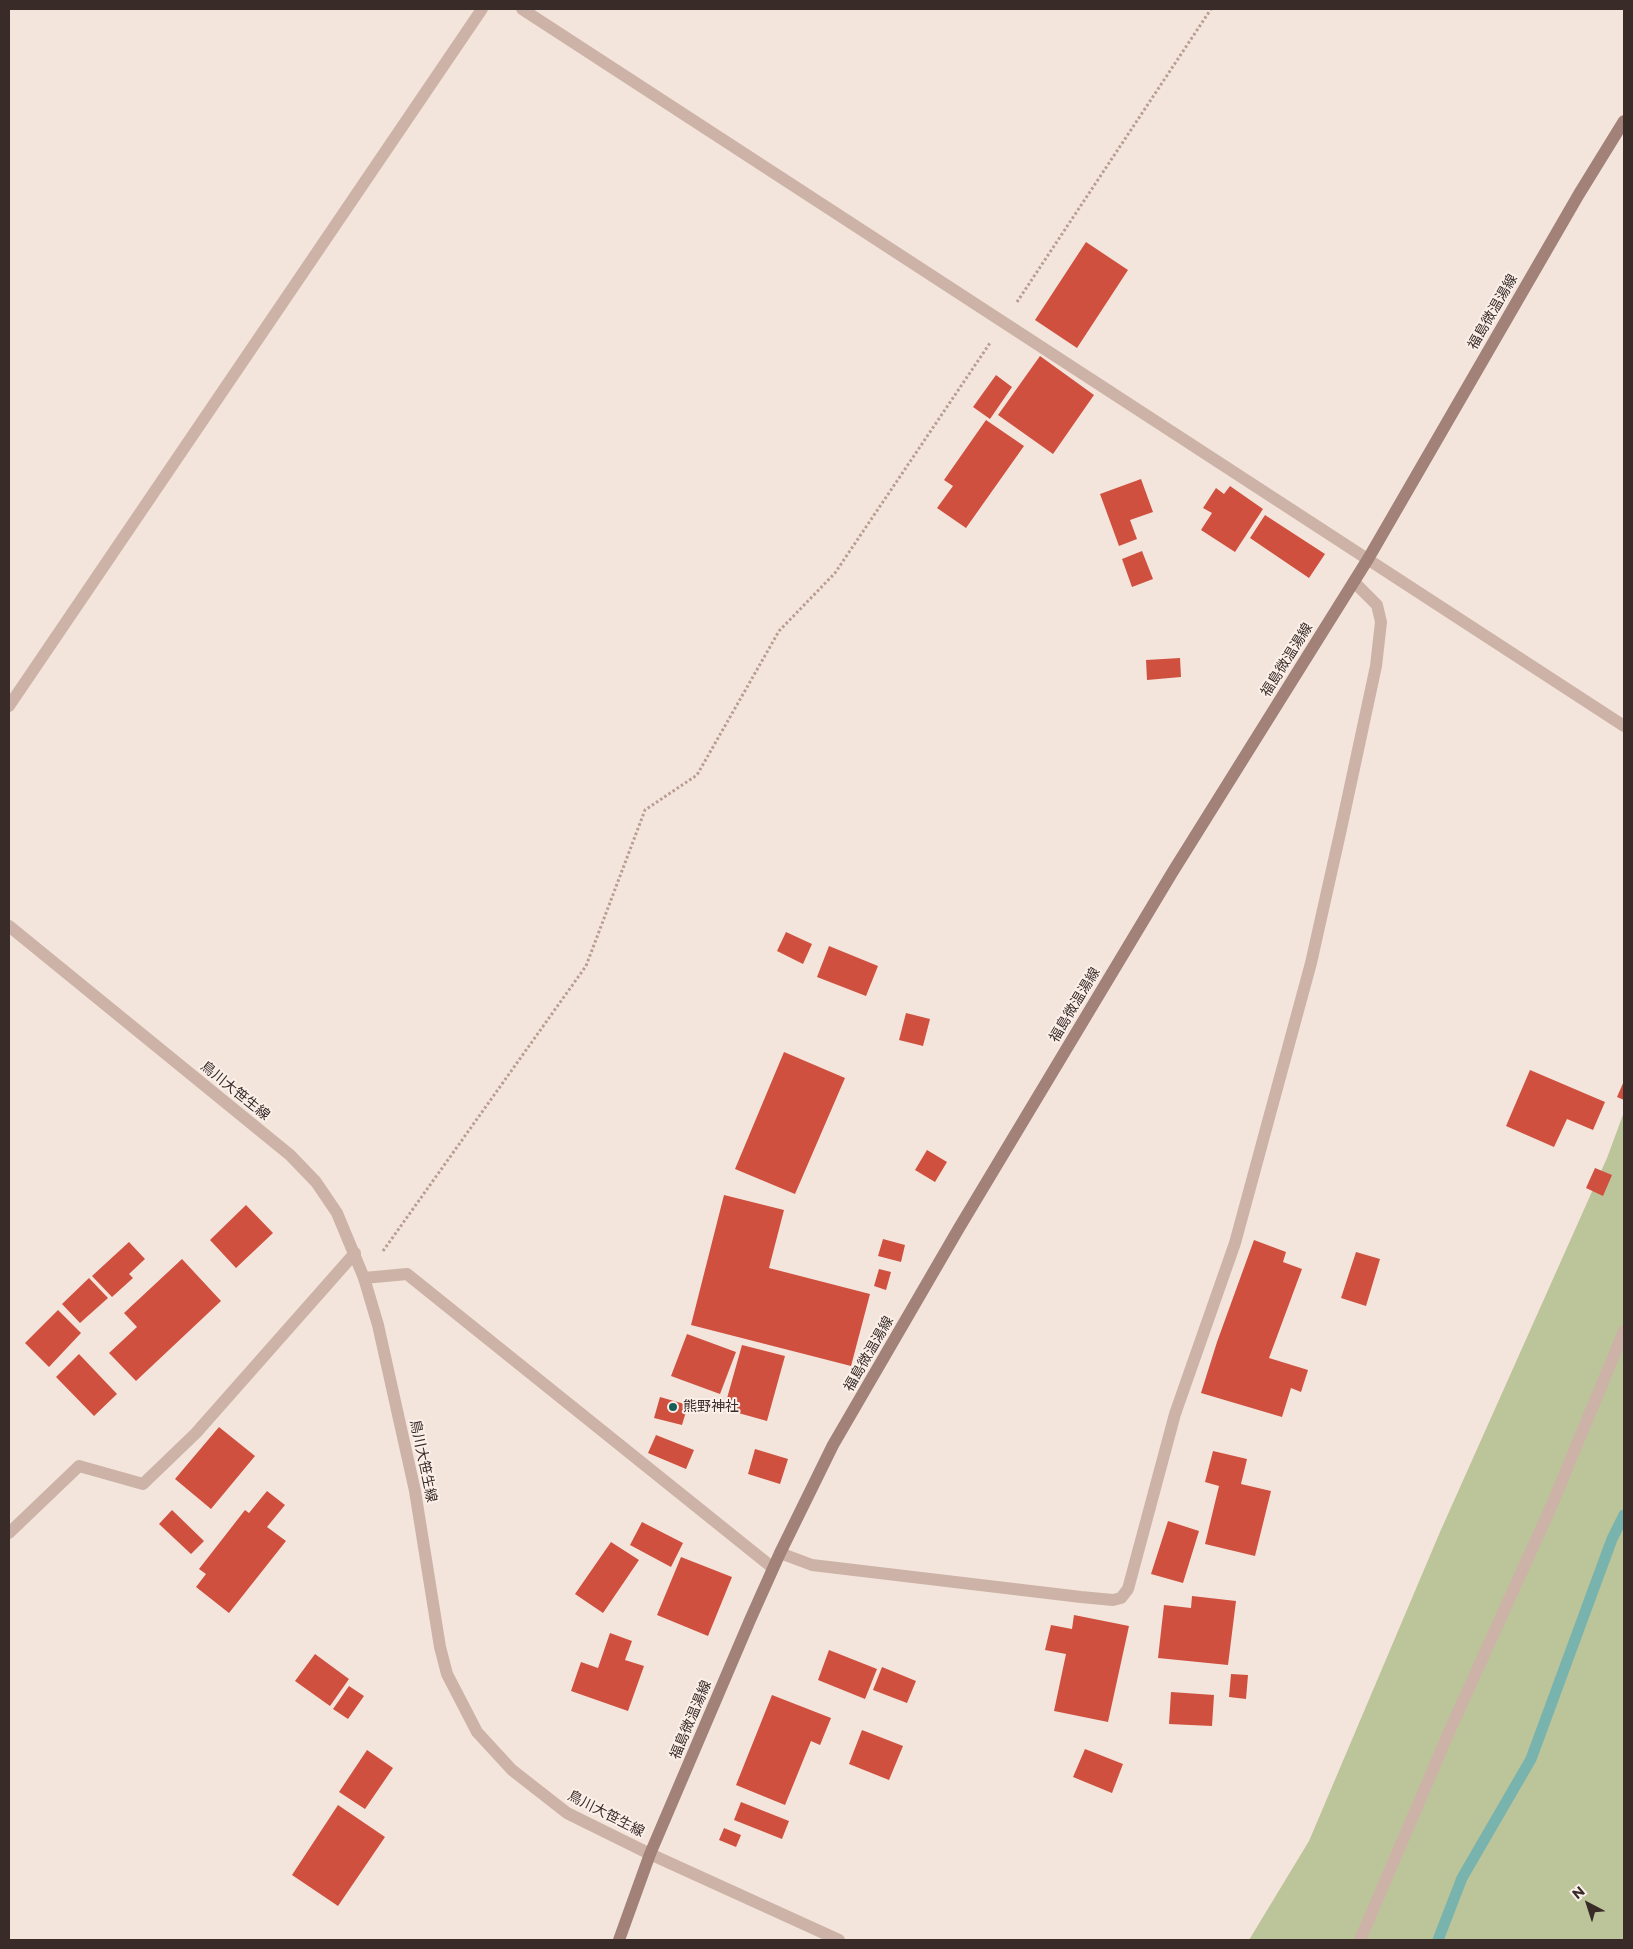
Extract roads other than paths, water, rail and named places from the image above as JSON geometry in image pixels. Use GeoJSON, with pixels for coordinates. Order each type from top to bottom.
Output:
{"type":"FeatureCollection","features":[{"type":"Feature","properties":{"kind":"main road","name":"福島微温湯線"},"geometry":{"type":"LineString","coordinates":[[619,1940],[650,1854],[773,1568],[833,1445],[959,1228],[1167,881],[1368,559],[1579,194],[1624,121]]}},
{"type":"Feature","properties":{"kind":"street"},"geometry":{"type":"LineString","coordinates":[[9,706],[482,9]]}},
{"type":"Feature","properties":{"kind":"street"},"geometry":{"type":"LineString","coordinates":[[522,9],[1624,726]]}},
{"type":"Feature","properties":{"kind":"street"},"geometry":{"type":"LineString","coordinates":[[780,1553],[812,1565],[1081,1597],[1113,1600],[1121,1598],[1128,1589],[1175,1414],[1235,1243],[1311,963],[1380,640],[1381,622],[1377,605],[1354,582]]}},
{"type":"Feature","properties":{"kind":"street","name":"鳥川大笹生線"},"geometry":{"type":"LineString","coordinates":[[9,926],[290,1155],[316,1182],[337,1214],[355,1253],[378,1325],[415,1491],[437,1630],[447,1674],[477,1732],[512,1770],[567,1813],[650,1854],[839,1940]]}},
{"type":"Feature","properties":{"kind":"street"},"geometry":{"type":"LineString","coordinates":[[9,1533],[79,1466],[143,1484],[196,1433],[355,1253]]}},
{"type":"Feature","properties":{"kind":"street"},"geometry":{"type":"LineString","coordinates":[[364,1278],[408,1274],[773,1568]]}},
{"type":"Feature","properties":{"kind":"street"},"geometry":{"type":"LineString","coordinates":[[1360,1940],[1449,1732],[1551,1507],[1624,1331]]}},
{"type":"Feature","properties":{"kind":"waterway"},"geometry":{"type":"LineString","coordinates":[[1438,1940],[1462,1878],[1531,1759],[1612,1539],[1624,1515]]}},
{"type":"Feature","properties":{"kind":"place","name":"熊野神社"},"geometry":{"type":"Point","coordinates":[673,1407]}}]}
